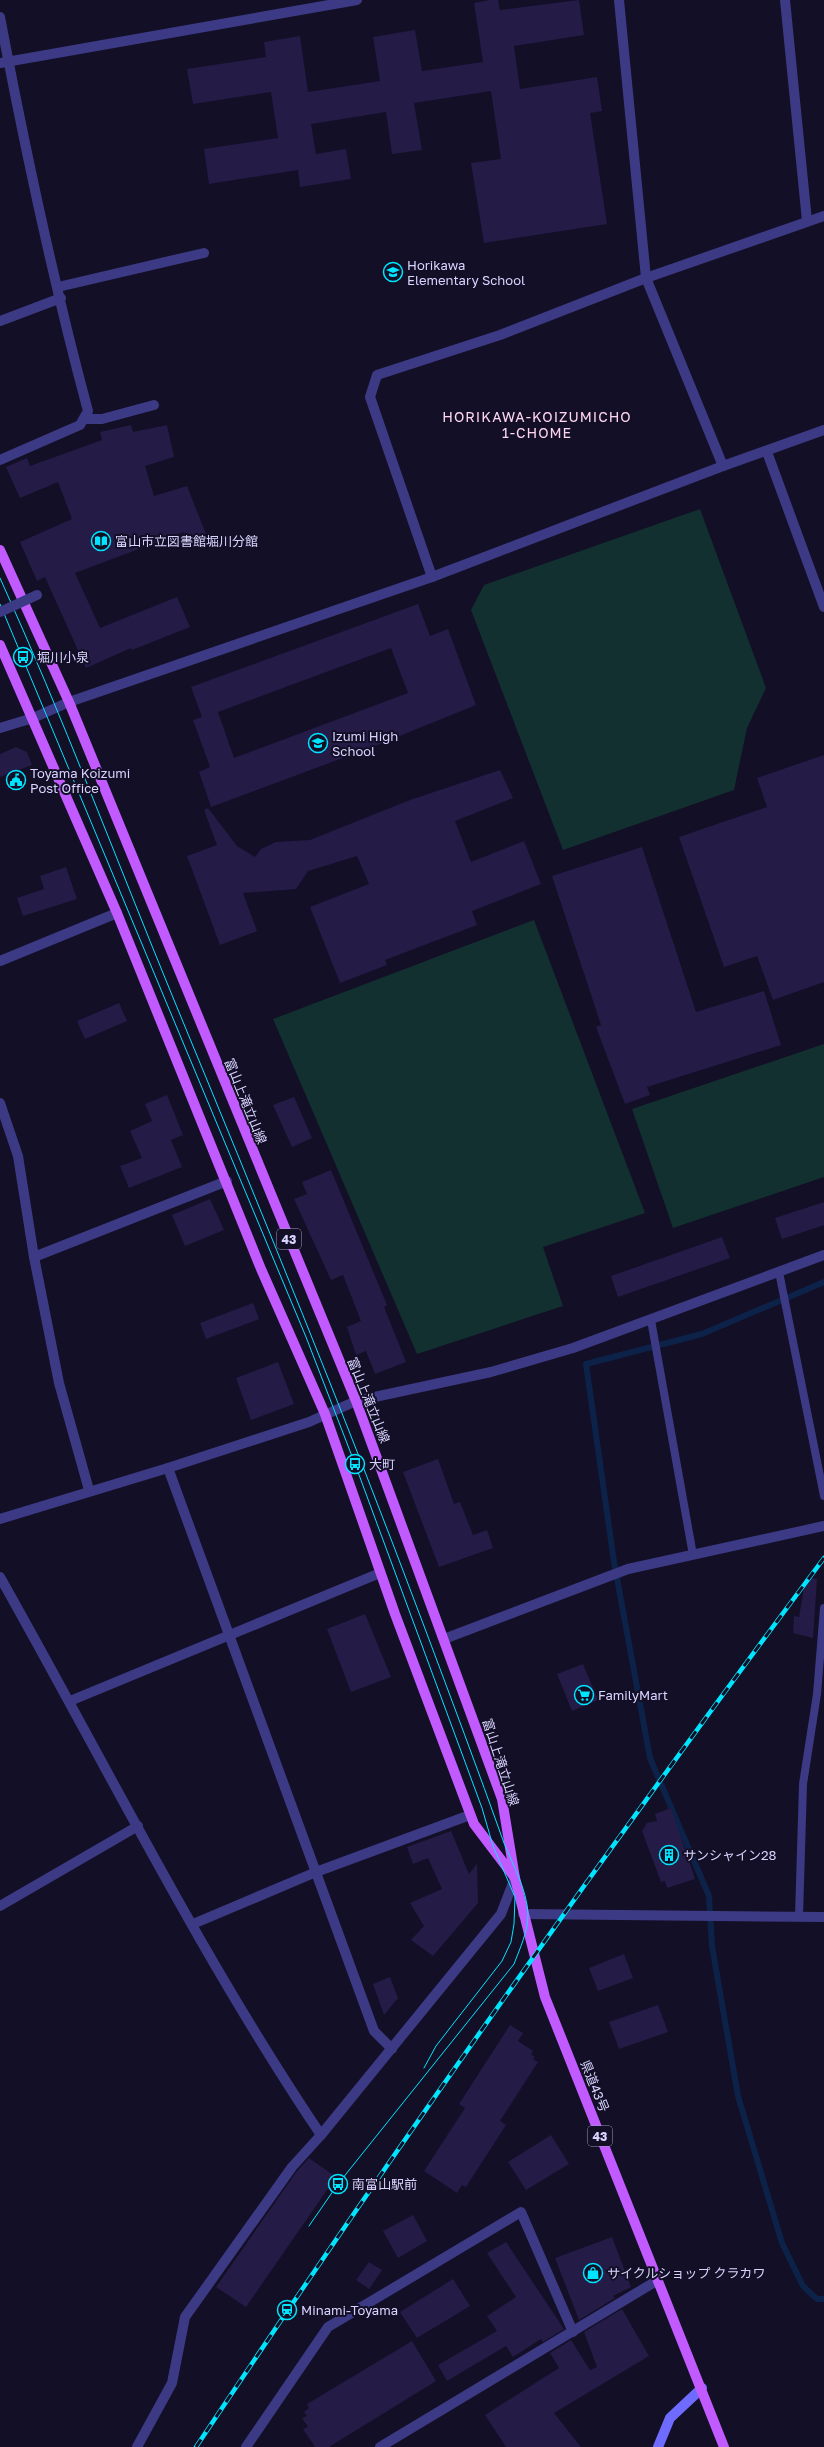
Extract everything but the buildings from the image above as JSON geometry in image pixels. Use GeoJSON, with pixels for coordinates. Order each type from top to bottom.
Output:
{"type":"FeatureCollection","features":[{"type":"Feature","properties":{"kind":"main road","name":"富山上滝立山線"},"geometry":{"type":"LineString","coordinates":[[0,550],[69,702],[356,1400],[502,1799],[515,1878]]}},
{"type":"Feature","properties":{"kind":"main road","name":"43"},"geometry":{"type":"LineString","coordinates":[[0,645],[117,913],[175,1060],[227,1181],[261,1268],[325,1414],[380,1573],[470,1815],[474,1824],[515,1878]]}},
{"type":"Feature","properties":{"kind":"main road","name":"県道43号"},"geometry":{"type":"LineString","coordinates":[[515,1878],[545,1997],[702,2388]]}},
{"type":"Feature","properties":{"kind":"main road","name":"43"},"geometry":{"type":"LineString","coordinates":[[702,2388],[724,2447]]}},
{"type":"Feature","properties":{"kind":"main road"},"geometry":{"type":"LineString","coordinates":[[658,2447],[670,2418],[702,2388]]}},
{"type":"Feature","properties":{"kind":"street"},"geometry":{"type":"LineString","coordinates":[[4,63],[357,0]]}},
{"type":"Feature","properties":{"kind":"street"},"geometry":{"type":"LineString","coordinates":[[618,0],[646,278],[722,466]]}},
{"type":"Feature","properties":{"kind":"street"},"geometry":{"type":"LineString","coordinates":[[785,0],[807,222]]}},
{"type":"Feature","properties":{"kind":"street"},"geometry":{"type":"LineString","coordinates":[[0,17],[4,63],[88,411],[80,425],[0,460]]}},
{"type":"Feature","properties":{"kind":"street"},"geometry":{"type":"LineString","coordinates":[[432,577],[370,397],[377,375],[500,335],[646,278],[824,216]]}},
{"type":"Feature","properties":{"kind":"street"},"geometry":{"type":"LineString","coordinates":[[58,287],[204,253]]}},
{"type":"Feature","properties":{"kind":"street"},"geometry":{"type":"LineString","coordinates":[[0,322],[61,298]]}},
{"type":"Feature","properties":{"kind":"street"},"geometry":{"type":"LineString","coordinates":[[84,419],[102,419],[154,406]]}},
{"type":"Feature","properties":{"kind":"street"},"geometry":{"type":"LineString","coordinates":[[0,728],[33,718],[69,702],[432,577],[722,466],[767,452],[824,430]]}},
{"type":"Feature","properties":{"kind":"street"},"geometry":{"type":"LineString","coordinates":[[767,452],[824,607]]}},
{"type":"Feature","properties":{"kind":"street"},"geometry":{"type":"LineString","coordinates":[[0,612],[37,595]]}},
{"type":"Feature","properties":{"kind":"street"},"geometry":{"type":"LineString","coordinates":[[0,962],[117,913]]}},
{"type":"Feature","properties":{"kind":"street"},"geometry":{"type":"LineString","coordinates":[[0,1103],[18,1156],[34,1257],[59,1383],[89,1490]]}},
{"type":"Feature","properties":{"kind":"street"},"geometry":{"type":"LineString","coordinates":[[34,1257],[227,1181]]}},
{"type":"Feature","properties":{"kind":"street"},"geometry":{"type":"LineString","coordinates":[[0,1519],[89,1490],[168,1468],[309,1422],[356,1400],[491,1372],[573,1348],[824,1256]]}},
{"type":"Feature","properties":{"kind":"street"},"geometry":{"type":"LineString","coordinates":[[168,1468],[374,2030],[392,2049]]}},
{"type":"Feature","properties":{"kind":"street"},"geometry":{"type":"LineString","coordinates":[[444,1639],[628,1569],[824,1526]]}},
{"type":"Feature","properties":{"kind":"street"},"geometry":{"type":"LineString","coordinates":[[70,1701],[380,1573]]}},
{"type":"Feature","properties":{"kind":"street"},"geometry":{"type":"LineString","coordinates":[[0,1577],[193,1924],[284,2081],[321,2134]]}},
{"type":"Feature","properties":{"kind":"street"},"geometry":{"type":"LineString","coordinates":[[193,1924],[316,1872],[470,1815]]}},
{"type":"Feature","properties":{"kind":"street"},"geometry":{"type":"LineString","coordinates":[[0,1906],[138,1826]]}},
{"type":"Feature","properties":{"kind":"street"},"geometry":{"type":"LineString","coordinates":[[137,2447],[172,2383],[185,2317],[292,2168],[392,2049],[501,1914],[515,1878]]}},
{"type":"Feature","properties":{"kind":"street"},"geometry":{"type":"LineString","coordinates":[[523,1914],[698,1917],[824,1917]]}},
{"type":"Feature","properties":{"kind":"street"},"geometry":{"type":"LineString","coordinates":[[246,2447],[328,2327],[521,2212],[573,2332]]}},
{"type":"Feature","properties":{"kind":"street"},"geometry":{"type":"LineString","coordinates":[[380,2447],[658,2280]]}},
{"type":"Feature","properties":{"kind":"lane"},"geometry":{"type":"LineString","coordinates":[[779,1272],[824,1496]]}},
{"type":"Feature","properties":{"kind":"lane"},"geometry":{"type":"LineString","coordinates":[[651,1320],[693,1555]]}},
{"type":"Feature","properties":{"kind":"lane"},"geometry":{"type":"LineString","coordinates":[[799,1916],[803,1784],[817,1694],[824,1608]]}},
{"type":"Feature","properties":{"kind":"green space"},"geometry":{"type":"Polygon","coordinates":[[[700,509],[766,688],[747,728],[734,790],[563,850],[471,610],[484,585],[700,509]]]}},
{"type":"Feature","properties":{"kind":"green space"},"geometry":{"type":"Polygon","coordinates":[[[534,920],[645,1213],[543,1247],[563,1306],[417,1354],[273,1019],[534,920]]]}},
{"type":"Feature","properties":{"kind":"green space"},"geometry":{"type":"Polygon","coordinates":[[[824,1044],[824,1177],[673,1228],[632,1109],[824,1044]]]}},
{"type":"Feature","properties":{"kind":"waterway"},"geometry":{"type":"LineString","coordinates":[[824,1282],[702,1334],[586,1364],[614,1562],[650,1758],[709,1896],[712,1946],[738,2096],[782,2243],[803,2286],[817,2299],[824,2299]]}},
{"type":"Feature","properties":{"kind":"tram line"},"geometry":{"type":"LineString","coordinates":[[0,578],[46,683],[333,1390],[424,1626],[504,1843],[519,1878],[527,1905],[527,1927],[514,1964],[338,2184],[309,2226]]}},
{"type":"Feature","properties":{"kind":"tram line"},"geometry":{"type":"LineString","coordinates":[[0,604],[306,1337],[355,1464],[482,1808],[493,1846],[515,1897],[514,1924],[511,1942],[502,1961],[436,2046],[424,2068]]}},
{"type":"Feature","properties":{"kind":"railway"},"geometry":{"type":"LineString","coordinates":[[196,2447],[348,2222],[504,1998],[663,1777],[824,1558]]}},
{"type":"Feature","properties":{"kind":"place","name":"Horikawa Elementary School"},"geometry":{"type":"Point","coordinates":[393,272]}},
{"type":"Feature","properties":{"kind":"place","name":"富山市立図書館堀川分館"},"geometry":{"type":"Point","coordinates":[101,541]}},
{"type":"Feature","properties":{"kind":"place","name":"堀川小泉"},"geometry":{"type":"Point","coordinates":[23,657]}},
{"type":"Feature","properties":{"kind":"place","name":"Izumi High School"},"geometry":{"type":"Point","coordinates":[318,743]}},
{"type":"Feature","properties":{"kind":"place","name":"Toyama Koizumi Post Office"},"geometry":{"type":"Point","coordinates":[16,780]}},
{"type":"Feature","properties":{"kind":"place","name":"大町"},"geometry":{"type":"Point","coordinates":[355,1464]}},
{"type":"Feature","properties":{"kind":"place","name":"FamilyMart"},"geometry":{"type":"Point","coordinates":[584,1695]}},
{"type":"Feature","properties":{"kind":"place","name":"サンシャイン28"},"geometry":{"type":"Point","coordinates":[669,1855]}},
{"type":"Feature","properties":{"kind":"place","name":"南富山駅前"},"geometry":{"type":"Point","coordinates":[338,2184]}},
{"type":"Feature","properties":{"kind":"place","name":"サイクルショップ クラカワ"},"geometry":{"type":"Point","coordinates":[593,2273]}},
{"type":"Feature","properties":{"kind":"place","name":"Minami-Toyama"},"geometry":{"type":"Point","coordinates":[287,2310]}},
{"type":"Feature","properties":{"kind":"district","name":"HORIKAWA-KOIZUMICHO 1-CHOME"},"geometry":{"type":"Point","coordinates":[537,424]}}]}
